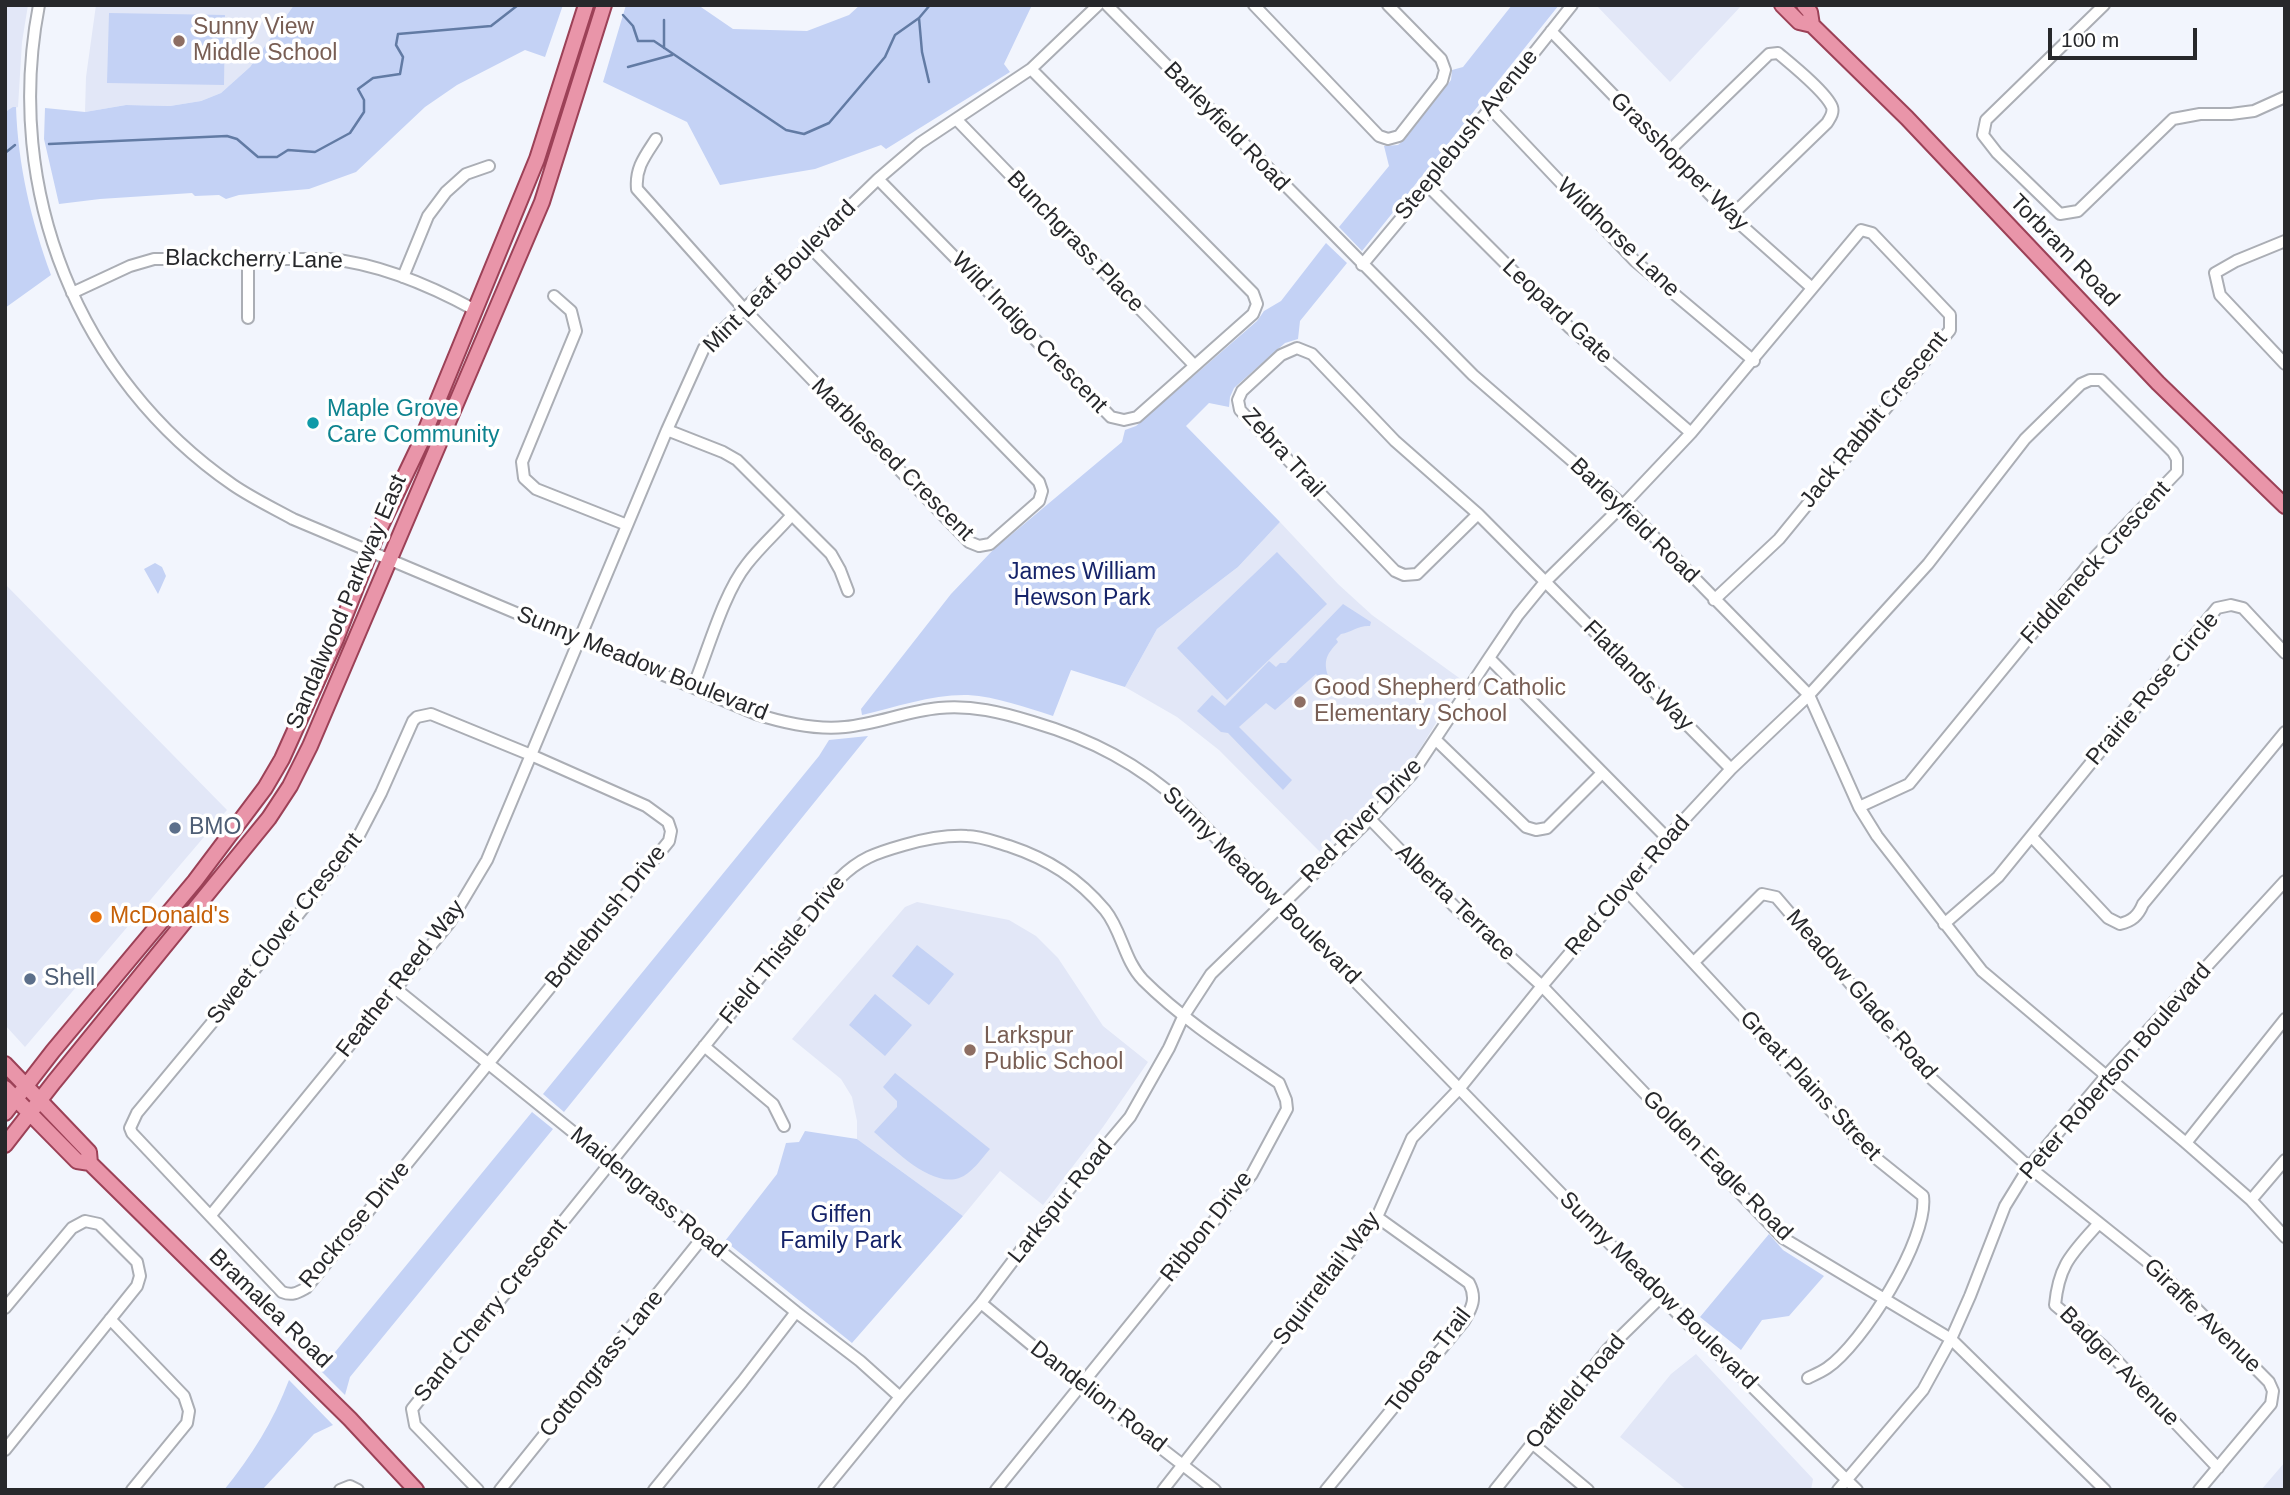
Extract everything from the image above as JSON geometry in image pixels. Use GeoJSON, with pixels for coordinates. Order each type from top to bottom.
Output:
{"type":"FeatureCollection","features":[{"type":"Feature","properties":{"kind":"main road","name":"Sandalwood Parkway East"},"geometry":{"type":"LineString","coordinates":[[5,1113],[195,881],[265,788],[282,759],[336,639],[370,551],[420,444],[537,159],[586,5]]}},
{"type":"Feature","properties":{"kind":"main road","name":"Sandalwood Parkway East"},"geometry":{"type":"LineString","coordinates":[[5,1145],[269,818],[290,786],[310,746],[542,202],[604,5]]}},
{"type":"Feature","properties":{"kind":"main road","name":"Torbram Road"},"geometry":{"type":"LineString","coordinates":[[1782,5],[1798,22],[1811,25],[1907,118],[2158,383],[2285,506]]}},
{"type":"Feature","properties":{"kind":"main road","name":"Torbram Road"},"geometry":{"type":"LineString","coordinates":[[1804,5],[1810,12],[1811,25]]}},
{"type":"Feature","properties":{"kind":"main road","name":"Bramalea Road"},"geometry":{"type":"LineString","coordinates":[[5,1064],[89,1152],[90,1163]]}},
{"type":"Feature","properties":{"kind":"main road","name":"Bramalea Road"},"geometry":{"type":"LineString","coordinates":[[5,1088],[77,1161],[90,1163],[350,1419],[416,1490]]}},
{"type":"Feature","properties":{"kind":"street","name":"Sunny Meadow Boulevard"},"geometry":{"type":"LineString","coordinates":[[39,5],[29,110],[33,159],[47,230],[72,293],[94,338],[121,378],[152,415],[187,450],[234,486],[293,519],[756,714],[798,724],[845,727],[925,710],[963,707],[1002,712],[1076,736],[1114,753],[1168,790],[1661,1297],[1857,1490]]}},
{"type":"Feature","properties":{"kind":"street","name":"Mint Leaf Boulevard"},"geometry":{"type":"LineString","coordinates":[[579,639],[699,357],[714,337],[878,179],[920,143],[1031,69],[1098,5]]}},
{"type":"Feature","properties":{"kind":"street","name":"Barleyfield Road"},"geometry":{"type":"LineString","coordinates":[[1107,5],[1473,375],[1623,505],[1809,695],[1859,807],[1877,836],[1982,971],[2251,1200],[2285,1237]]}},
{"type":"Feature","properties":{"kind":"street"},"geometry":{"type":"LineString","coordinates":[[1254,5],[1379,136],[1388,139],[1399,136],[1442,81],[1445,70],[1441,60],[1388,5]]}},
{"type":"Feature","properties":{"kind":"street","name":"Steeplebush Avenue"},"geometry":{"type":"LineString","coordinates":[[1362,265],[1572,5]]}},
{"type":"Feature","properties":{"kind":"street"},"geometry":{"type":"LineString","coordinates":[[2104,5],[1986,120],[1984,127],[1983,135],[1997,153],[2060,214],[2078,211],[2173,119],[2200,114],[2253,111],[2285,97]]}},
{"type":"Feature","properties":{"kind":"street","name":"Grasshopper Way"},"geometry":{"type":"LineString","coordinates":[[1551,31],[1731,216],[1812,288]]}},
{"type":"Feature","properties":{"kind":"street"},"geometry":{"type":"LineString","coordinates":[[1668,152],[1769,54],[1778,53],[1817,88],[1832,106],[1833,112],[1827,123],[1731,216]]}},
{"type":"Feature","properties":{"kind":"street","name":"Wild Indigo Crescent"},"geometry":{"type":"LineString","coordinates":[[878,179],[1111,416],[1124,420],[1137,417],[1253,314],[1256,304],[1252,293],[1031,69]]}},
{"type":"Feature","properties":{"kind":"street","name":"Wildhorse Lane"},"geometry":{"type":"LineString","coordinates":[[1490,108],[1635,261],[1754,361]]}},
{"type":"Feature","properties":{"kind":"street","name":"Bunchgrass Place"},"geometry":{"type":"LineString","coordinates":[[956,120],[1194,365]]}},
{"type":"Feature","properties":{"kind":"street"},"geometry":{"type":"LineString","coordinates":[[656,139],[639,164],[636,188],[743,308]]}},
{"type":"Feature","properties":{"kind":"street"},"geometry":{"type":"LineString","coordinates":[[403,277],[428,216],[446,192],[466,174],[489,166]]}},
{"type":"Feature","properties":{"kind":"street","name":"Leopard Gate"},"geometry":{"type":"LineString","coordinates":[[1428,186],[1570,328],[1691,433]]}},
{"type":"Feature","properties":{"kind":"street","name":"Jack Rabbit Crescent"},"geometry":{"type":"LineString","coordinates":[[1623,505],[1754,361],[1861,230],[1872,233],[1950,315],[1950,330],[1779,539],[1714,600]]}},
{"type":"Feature","properties":{"kind":"street"},"geometry":{"type":"LineString","coordinates":[[2285,241],[2236,261],[2215,273],[2220,295],[2285,364]]}},
{"type":"Feature","properties":{"kind":"street","name":"Marbleseed Crescent"},"geometry":{"type":"LineString","coordinates":[[743,308],[969,542],[979,546],[990,544],[1040,500],[1042,491],[1039,482],[809,246]]}},
{"type":"Feature","properties":{"kind":"street","name":"Blackcherry Lane"},"geometry":{"type":"LineString","coordinates":[[72,293],[130,266],[154,259],[330,259],[355,262],[403,277],[475,310]]}},
{"type":"Feature","properties":{"kind":"street"},"geometry":{"type":"LineString","coordinates":[[248,260],[248,318]]}},
{"type":"Feature","properties":{"kind":"street"},"geometry":{"type":"LineString","coordinates":[[554,296],[571,311],[576,331],[522,462],[524,478],[537,489],[627,525]]}},
{"type":"Feature","properties":{"kind":"street","name":"Zebra Trail"},"geometry":{"type":"LineString","coordinates":[[1478,514],[1417,574],[1404,575],[1395,571],[1240,410],[1238,400],[1242,391],[1281,355],[1297,348],[1312,354],[1395,441],[1478,514],[1545,582]]}},
{"type":"Feature","properties":{"kind":"street","name":"Fiddleneck Crescent"},"geometry":{"type":"LineString","coordinates":[[1809,695],[1928,564],[2025,439],[2081,384],[2090,380],[2101,380],[2173,452],[2177,459],[2177,472],[2094,558],[1909,784],[1859,807]]}},
{"type":"Feature","properties":{"kind":"street"},"geometry":{"type":"LineString","coordinates":[[667,430],[737,460],[831,554],[841,570],[848,591]]}},
{"type":"Feature","properties":{"kind":"street","name":"Red River Drive"},"geometry":{"type":"LineString","coordinates":[[1280,904],[1370,819],[1412,774],[1489,658],[1545,582],[1623,505]]}},
{"type":"Feature","properties":{"kind":"street"},"geometry":{"type":"LineString","coordinates":[[693,687],[738,578],[746,565],[791,516]]}},
{"type":"Feature","properties":{"kind":"street","name":"Flatlands Way"},"geometry":{"type":"LineString","coordinates":[[1545,582],[1731,769]]}},
{"type":"Feature","properties":{"kind":"street","name":"Prairie Rose Circle"},"geometry":{"type":"LineString","coordinates":[[1944,924],[1998,877],[2217,608],[2231,605],[2243,608],[2285,653]]}},
{"type":"Feature","properties":{"kind":"street","name":"Feather Reed Way"},"geometry":{"type":"LineString","coordinates":[[211,1215],[450,922],[487,860],[579,639]]}},
{"type":"Feature","properties":{"kind":"street"},"geometry":{"type":"LineString","coordinates":[[1489,658],[1667,838]]}},
{"type":"Feature","properties":{"kind":"street","name":"Red Clover Road"},"geometry":{"type":"LineString","coordinates":[[1459,1088],[1667,838],[1731,769],[1809,695]]}},
{"type":"Feature","properties":{"kind":"street","name":"Sweet Clover Crescent"},"geometry":{"type":"LineString","coordinates":[[211,1215],[132,1133],[130,1128],[137,1113],[355,843],[417,717],[431,714],[531,755]]}},
{"type":"Feature","properties":{"kind":"street"},"geometry":{"type":"LineString","coordinates":[[2032,837],[2108,918],[2120,924],[2129,922],[2139,914],[2143,905],[2285,732]]}},
{"type":"Feature","properties":{"kind":"street"},"geometry":{"type":"LineString","coordinates":[[1436,740],[1527,827],[1536,831],[1547,828],[1602,773]]}},
{"type":"Feature","properties":{"kind":"street","name":"Bottlebrush Drive"},"geometry":{"type":"LineString","coordinates":[[488,1062],[669,841],[671,831],[668,822],[646,806],[531,755]]}},
{"type":"Feature","properties":{"kind":"street","name":"Alberta Terrace"},"geometry":{"type":"LineString","coordinates":[[1370,819],[1453,905],[1542,986]]}},
{"type":"Feature","properties":{"kind":"street","name":"Field Thistle Drive"},"geometry":{"type":"LineString","coordinates":[[610,1162],[839,879],[853,865],[873,853],[925,839],[955,835],[994,841],[1036,855],[1062,870],[1086,888],[1116,925],[1140,977],[1184,1017]]}},
{"type":"Feature","properties":{"kind":"street","name":"Peter Robertson Boulevard"},"geometry":{"type":"LineString","coordinates":[[1838,1490],[1923,1390],[1951,1339],[2004,1206],[2029,1167],[2106,1076],[2285,881]]}},
{"type":"Feature","properties":{"kind":"street","name":"Great Plains Street"},"geometry":{"type":"LineString","coordinates":[[1625,889],[1872,1155],[1923,1196],[1924,1205],[1912,1251],[1884,1299]]}},
{"type":"Feature","properties":{"kind":"street","name":"Meadow Glade Road"},"geometry":{"type":"LineString","coordinates":[[1694,962],[1762,894],[1776,897],[1932,1079],[2029,1167]]}},
{"type":"Feature","properties":{"kind":"street","name":"Larkspur Road"},"geometry":{"type":"LineString","coordinates":[[824,1490],[981,1303],[1050,1212],[1130,1116],[1210,974],[1280,904]]}},
{"type":"Feature","properties":{"kind":"street","name":"Golden Eagle Road"},"geometry":{"type":"LineString","coordinates":[[1542,986],[1783,1238],[1951,1339]]}},
{"type":"Feature","properties":{"kind":"street","name":"Maidengrass Road"},"geometry":{"type":"LineString","coordinates":[[396,989],[860,1361],[900,1397]]}},
{"type":"Feature","properties":{"kind":"street","name":"Ribbon Drive"},"geometry":{"type":"LineString","coordinates":[[996,1490],[1252,1174],[1287,1109],[1279,1083],[1184,1017]]}},
{"type":"Feature","properties":{"kind":"street"},"geometry":{"type":"LineString","coordinates":[[2186,1143],[2285,1019]]}},
{"type":"Feature","properties":{"kind":"street"},"geometry":{"type":"LineString","coordinates":[[704,1046],[773,1104],[784,1126]]}},
{"type":"Feature","properties":{"kind":"street","name":"Rockrose Drive"},"geometry":{"type":"LineString","coordinates":[[211,1215],[282,1292],[289,1295],[298,1293],[306,1288],[358,1225],[488,1062]]}},
{"type":"Feature","properties":{"kind":"street","name":"Squirreltail Way"},"geometry":{"type":"LineString","coordinates":[[1163,1490],[1377,1217],[1412,1138],[1459,1088]]}},
{"type":"Feature","properties":{"kind":"street"},"geometry":{"type":"LineString","coordinates":[[2251,1200],[2285,1160]]}},
{"type":"Feature","properties":{"kind":"street","name":"Sand Cherry Crescent"},"geometry":{"type":"LineString","coordinates":[[478,1490],[415,1425],[412,1409],[610,1162]]}},
{"type":"Feature","properties":{"kind":"street","name":"Giraffe Avenue"},"geometry":{"type":"LineString","coordinates":[[2029,1167],[2159,1271],[2269,1382],[2273,1391],[2271,1404],[2199,1490]]}},
{"type":"Feature","properties":{"kind":"street","name":"Tobosa Trail"},"geometry":{"type":"LineString","coordinates":[[1326,1490],[1473,1307],[1473,1291],[1469,1283],[1377,1217]]}},
{"type":"Feature","properties":{"kind":"street"},"geometry":{"type":"LineString","coordinates":[[5,1308],[72,1227],[85,1221],[99,1224],[138,1262],[140,1276],[136,1286],[5,1450]]}},
{"type":"Feature","properties":{"kind":"street","name":"Badger Avenue"},"geometry":{"type":"LineString","coordinates":[[2099,1223],[2066,1261],[2058,1281],[2055,1306],[2103,1346],[2218,1468]]}},
{"type":"Feature","properties":{"kind":"street","name":"Cottongrass Lane"},"geometry":{"type":"LineString","coordinates":[[500,1490],[703,1237]]}},
{"type":"Feature","properties":{"kind":"street","name":"Oatfield Road"},"geometry":{"type":"LineString","coordinates":[[1495,1490],[1608,1349],[1661,1297]]}},
{"type":"Feature","properties":{"kind":"street"},"geometry":{"type":"LineString","coordinates":[[1808,1378],[1826,1369],[1845,1352],[1884,1299]]}},
{"type":"Feature","properties":{"kind":"street","name":"Dandelion Road"},"geometry":{"type":"LineString","coordinates":[[981,1303],[1081,1386],[1215,1490]]}},
{"type":"Feature","properties":{"kind":"street"},"geometry":{"type":"LineString","coordinates":[[654,1490],[796,1312]]}},
{"type":"Feature","properties":{"kind":"street"},"geometry":{"type":"LineString","coordinates":[[110,1319],[184,1396],[189,1411],[187,1423],[132,1490]]}},
{"type":"Feature","properties":{"kind":"street"},"geometry":{"type":"LineString","coordinates":[[1951,1339],[2105,1490]]}},
{"type":"Feature","properties":{"kind":"street"},"geometry":{"type":"LineString","coordinates":[[1533,1444],[1588,1490]]}},
{"type":"Feature","properties":{"kind":"street"},"geometry":{"type":"LineString","coordinates":[[340,1490],[350,1486],[358,1490]]}},
{"type":"Feature","properties":{"kind":"shaded area"},"geometry":{"type":"Polygon","coordinates":[[[5,5],[28,5],[22,42],[18,107],[5,111],[5,5]]]}},
{"type":"Feature","properties":{"kind":"shaded area","name":"Sunny View Middle School"},"geometry":{"type":"Polygon","coordinates":[[[96,5],[294,5],[250,67],[221,93],[201,101],[170,106],[126,105],[85,112],[86,77],[96,5]]]}},
{"type":"Feature","properties":{"kind":"shaded area"},"geometry":{"type":"Polygon","coordinates":[[[1596,5],[1742,5],[1670,82],[1596,5]]]}},
{"type":"Feature","properties":{"kind":"shaded area","name":"Good Shepherd Catholic Elementary School"},"geometry":{"type":"Polygon","coordinates":[[[1280,522],[1338,584],[1372,615],[1462,680],[1417,754],[1320,852],[1219,750],[1177,717],[1125,687],[1157,629],[1238,567],[1280,522]]]}},
{"type":"Feature","properties":{"kind":"shaded area"},"geometry":{"type":"Polygon","coordinates":[[[5,584],[227,810],[25,1047],[5,1025],[5,584]]]}},
{"type":"Feature","properties":{"kind":"shaded area","name":"Larkspur Public School"},"geometry":{"type":"Polygon","coordinates":[[[917,902],[1009,920],[1036,936],[1058,958],[1103,1026],[1148,1062],[1103,1127],[1043,1205],[1000,1171],[963,1216],[857,1139],[857,1121],[852,1097],[841,1079],[792,1039],[905,907],[917,902]]]}},
{"type":"Feature","properties":{"kind":"shaded area"},"geometry":{"type":"Polygon","coordinates":[[[1696,1354],[1813,1479],[1811,1490],[1687,1490],[1620,1437],[1671,1374],[1696,1354]]]}},
{"type":"Feature","properties":{"kind":"shaded area"},"geometry":{"type":"Polygon","coordinates":[[[2285,1462],[2285,1490],[2261,1490],[2285,1462]]]}},
{"type":"Feature","properties":{"kind":"green space"},"geometry":{"type":"Polygon","coordinates":[[[294,5],[563,5],[545,57],[525,50],[457,85],[425,107],[356,172],[309,189],[239,195],[226,199],[219,195],[195,196],[192,193],[59,204],[44,139],[45,108],[85,112],[126,105],[170,106],[201,101],[221,93],[250,67],[294,5]]]}},
{"type":"Feature","properties":{"kind":"green space"},"geometry":{"type":"Polygon","coordinates":[[[626,5],[698,5],[733,29],[807,31],[849,15],[860,5],[1032,5],[1004,64],[1010,72],[886,149],[881,145],[815,169],[720,185],[687,122],[603,82],[626,5]]]}},
{"type":"Feature","properties":{"kind":"green space"},"geometry":{"type":"Polygon","coordinates":[[[1512,5],[1559,5],[1362,251],[1339,227],[1389,166],[1384,146],[1398,145],[1405,139],[1451,80],[1452,70],[1463,67],[1512,5]]]}},
{"type":"Feature","properties":{"kind":"green space"},"geometry":{"type":"Polygon","coordinates":[[[109,13],[225,15],[224,85],[107,83],[109,13]]]}},
{"type":"Feature","properties":{"kind":"green space"},"geometry":{"type":"Polygon","coordinates":[[[16,107],[27,192],[51,275],[5,308],[5,112],[16,107]]]}},
{"type":"Feature","properties":{"kind":"green space","name":"James William Hewson Park"},"geometry":{"type":"Polygon","coordinates":[[[1326,243],[1347,263],[1300,321],[1298,339],[1285,343],[1234,388],[1229,407],[1209,403],[1186,426],[1280,522],[1238,567],[1157,629],[1125,687],[1071,670],[1053,716],[1000,700],[968,695],[928,699],[862,715],[861,709],[951,594],[993,550],[1122,442],[1125,430],[1136,426],[1257,321],[1264,311],[1281,301],[1326,243]]]}},
{"type":"Feature","properties":{"kind":"green space"},"geometry":{"type":"Polygon","coordinates":[[[1277,552],[1327,604],[1227,700],[1177,648],[1277,552]]]}},
{"type":"Feature","properties":{"kind":"green space"},"geometry":{"type":"Polygon","coordinates":[[[155,563],[162,567],[166,576],[158,594],[144,569],[155,563]]]}},
{"type":"Feature","properties":{"kind":"green space"},"geometry":{"type":"Polygon","coordinates":[[[1343,604],[1371,622],[1370,626],[1341,634],[1336,639],[1338,642],[1326,661],[1328,676],[1322,682],[1316,674],[1275,710],[1266,703],[1239,727],[1292,780],[1283,790],[1228,733],[1221,732],[1197,711],[1212,695],[1225,706],[1269,661],[1276,667],[1280,663],[1286,663],[1343,604]]]}},
{"type":"Feature","properties":{"kind":"green space"},"geometry":{"type":"Polygon","coordinates":[[[868,736],[564,1112],[543,1094],[819,756],[829,740],[868,736]]]}},
{"type":"Feature","properties":{"kind":"green space"},"geometry":{"type":"Polygon","coordinates":[[[917,945],[954,974],[929,1005],[892,976],[917,945]]]}},
{"type":"Feature","properties":{"kind":"green space"},"geometry":{"type":"Polygon","coordinates":[[[875,994],[912,1025],[885,1056],[849,1025],[875,994]]]}},
{"type":"Feature","properties":{"kind":"green space"},"geometry":{"type":"Polygon","coordinates":[[[895,1073],[990,1149],[968,1173],[956,1179],[931,1175],[905,1159],[874,1132],[897,1107],[897,1101],[883,1087],[895,1073]]]}},
{"type":"Feature","properties":{"kind":"green space"},"geometry":{"type":"Polygon","coordinates":[[[532,1112],[553,1129],[350,1377],[345,1395],[311,1361],[331,1357],[532,1112]]]}},
{"type":"Feature","properties":{"kind":"green space","name":"Giffen Family Park"},"geometry":{"type":"Polygon","coordinates":[[[805,1131],[857,1139],[963,1216],[852,1343],[725,1241],[777,1174],[786,1143],[799,1142],[805,1131]]]}},
{"type":"Feature","properties":{"kind":"green space"},"geometry":{"type":"Polygon","coordinates":[[[1769,1234],[1783,1250],[1824,1276],[1789,1316],[1762,1320],[1741,1350],[1700,1317],[1769,1234]]]}},
{"type":"Feature","properties":{"kind":"green space"},"geometry":{"type":"Polygon","coordinates":[[[289,1380],[333,1425],[314,1434],[262,1490],[224,1490],[261,1438],[289,1380]]]}},
{"type":"Feature","properties":{"kind":"waterway"},"geometry":{"type":"LineString","coordinates":[[49,144],[227,136],[237,139],[258,157],[277,157],[288,150],[315,152],[350,133],[364,112],[364,100],[358,89],[373,78],[400,74],[403,57],[396,45],[398,34],[491,26],[518,5]]}},
{"type":"Feature","properties":{"kind":"waterway"},"geometry":{"type":"LineString","coordinates":[[623,15],[633,26],[638,41],[654,41],[786,130],[804,134],[829,123],[885,57],[895,35],[919,18],[930,5]]}},
{"type":"Feature","properties":{"kind":"waterway"},"geometry":{"type":"LineString","coordinates":[[919,18],[922,52],[929,82]]}},
{"type":"Feature","properties":{"kind":"waterway"},"geometry":{"type":"LineString","coordinates":[[664,20],[664,48]]}},
{"type":"Feature","properties":{"kind":"waterway"},"geometry":{"type":"LineString","coordinates":[[628,67],[672,55]]}},
{"type":"Feature","properties":{"kind":"waterway"},"geometry":{"type":"LineString","coordinates":[[5,153],[15,145]]}},
{"type":"Feature","properties":{"kind":"place","name":"Sunny View Middle School"},"geometry":{"type":"Point","coordinates":[179,41]}},
{"type":"Feature","properties":{"kind":"place","name":"Maple Grove Care Community"},"geometry":{"type":"Point","coordinates":[313,423]}},
{"type":"Feature","properties":{"kind":"place","name":"Good Shepherd Catholic Elementary School"},"geometry":{"type":"Point","coordinates":[1300,702]}},
{"type":"Feature","properties":{"kind":"place","name":"BMO"},"geometry":{"type":"Point","coordinates":[175,828]}},
{"type":"Feature","properties":{"kind":"place","name":"McDonald's"},"geometry":{"type":"Point","coordinates":[96,917]}},
{"type":"Feature","properties":{"kind":"place","name":"Shell"},"geometry":{"type":"Point","coordinates":[30,979]}},
{"type":"Feature","properties":{"kind":"place","name":"Larkspur Public School"},"geometry":{"type":"Point","coordinates":[970,1050]}}]}
